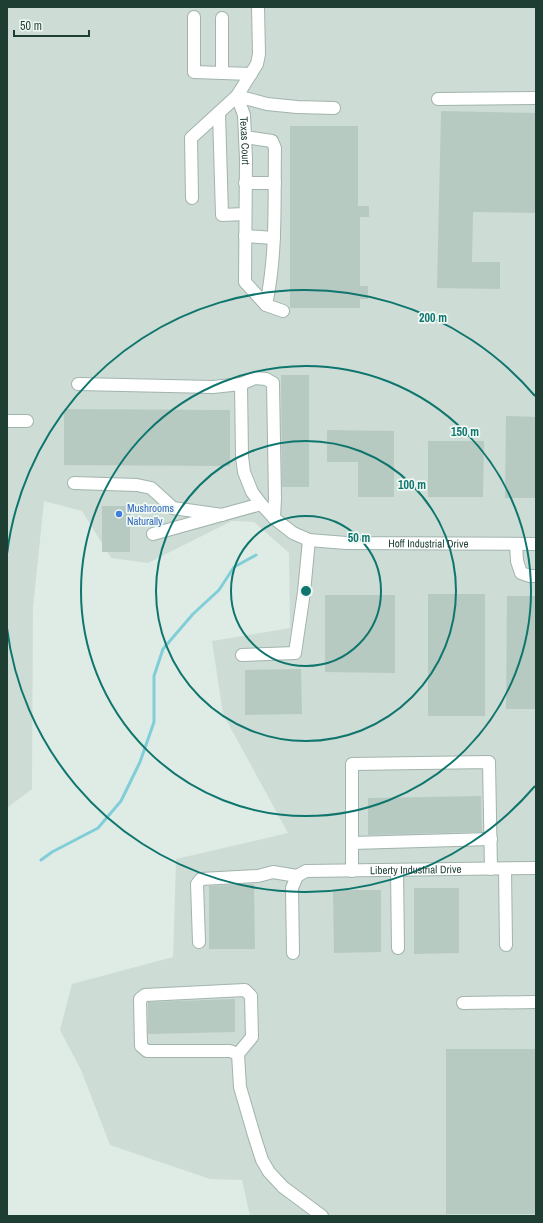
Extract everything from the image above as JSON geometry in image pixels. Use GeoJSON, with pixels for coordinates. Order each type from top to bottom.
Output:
{"type":"FeatureCollection","features":[{"type":"Feature","properties":{"kind":"street"},"geometry":{"type":"LineString","coordinates":[[192,198],[191,138],[238,96],[257,64],[259,54],[258,7]]}},
{"type":"Feature","properties":{"kind":"street"},"geometry":{"type":"LineString","coordinates":[[194,17],[194,72],[251,74]]}},
{"type":"Feature","properties":{"kind":"street"},"geometry":{"type":"LineString","coordinates":[[222,18],[222,73]]}},
{"type":"Feature","properties":{"kind":"street"},"geometry":{"type":"LineString","coordinates":[[238,96],[275,105],[334,108]]}},
{"type":"Feature","properties":{"kind":"street","name":"Texas Court"},"geometry":{"type":"LineString","coordinates":[[238,96],[244,115],[245,137],[245,282],[266,305]]}},
{"type":"Feature","properties":{"kind":"street"},"geometry":{"type":"LineString","coordinates":[[438,99],[536,98]]}},
{"type":"Feature","properties":{"kind":"street"},"geometry":{"type":"LineString","coordinates":[[219,113],[222,214],[245,214]]}},
{"type":"Feature","properties":{"kind":"street"},"geometry":{"type":"LineString","coordinates":[[245,137],[272,141],[275,148],[274,238],[271,281],[266,305],[283,311]]}},
{"type":"Feature","properties":{"kind":"street"},"geometry":{"type":"LineString","coordinates":[[245,183],[274,183]]}},
{"type":"Feature","properties":{"kind":"street"},"geometry":{"type":"LineString","coordinates":[[245,236],[274,238]]}},
{"type":"Feature","properties":{"kind":"street"},"geometry":{"type":"LineString","coordinates":[[78,384],[213,387],[241,384],[255,378],[266,379],[273,383],[274,518]]}},
{"type":"Feature","properties":{"kind":"street","name":"Hoff Industrial Drive"},"geometry":{"type":"LineString","coordinates":[[241,384],[242,456],[244,472],[252,492],[260,504],[293,534],[309,540],[346,543],[536,544]]}},
{"type":"Feature","properties":{"kind":"street"},"geometry":{"type":"LineString","coordinates":[[7,422],[27,422]]}},
{"type":"Feature","properties":{"kind":"street"},"geometry":{"type":"LineString","coordinates":[[74,483],[137,485],[151,488],[173,508],[222,515]]}},
{"type":"Feature","properties":{"kind":"street"},"geometry":{"type":"LineString","coordinates":[[153,534],[260,504]]}},
{"type":"Feature","properties":{"kind":"street"},"geometry":{"type":"LineString","coordinates":[[242,654],[295,653],[304,592],[309,540]]}},
{"type":"Feature","properties":{"kind":"street"},"geometry":{"type":"LineString","coordinates":[[516,544],[517,561],[521,573],[536,576]]}},
{"type":"Feature","properties":{"kind":"street"},"geometry":{"type":"LineString","coordinates":[[352,871],[352,764],[489,762],[491,869]]}},
{"type":"Feature","properties":{"kind":"street"},"geometry":{"type":"LineString","coordinates":[[352,843],[491,839]]}},
{"type":"Feature","properties":{"kind":"street","name":"Liberty Industrial Drive"},"geometry":{"type":"LineString","coordinates":[[297,876],[306,871],[536,868]]}},
{"type":"Feature","properties":{"kind":"street"},"geometry":{"type":"LineString","coordinates":[[505,869],[506,945]]}},
{"type":"Feature","properties":{"kind":"street"},"geometry":{"type":"LineString","coordinates":[[397,870],[398,948]]}},
{"type":"Feature","properties":{"kind":"street"},"geometry":{"type":"LineString","coordinates":[[199,942],[197,884],[201,879],[258,876],[273,872],[297,876],[292,888],[292,953]]}},
{"type":"Feature","properties":{"kind":"street"},"geometry":{"type":"LineString","coordinates":[[238,1054],[230,1052],[147,1051],[141,1046],[140,999],[145,995],[245,990],[251,996],[252,1037],[238,1054],[240,1086],[262,1160],[268,1172],[283,1187],[322,1216]]}},
{"type":"Feature","properties":{"kind":"street"},"geometry":{"type":"LineString","coordinates":[[463,1003],[536,1002]]}},
{"type":"Feature","properties":{"kind":"shaded area"},"geometry":{"type":"Polygon","coordinates":[[[7,7],[536,7],[536,1216],[250,1216],[242,1180],[210,1179],[110,1145],[81,1070],[60,1030],[72,984],[173,957],[176,859],[288,833],[223,714],[212,641],[290,628],[289,553],[254,522],[232,521],[148,563],[111,558],[82,511],[44,501],[33,608],[32,789],[7,808],[7,7]]]}},
{"type":"Feature","properties":{"kind":"building"},"geometry":{"type":"Polygon","coordinates":[[[441,111],[536,113],[536,213],[473,212],[472,262],[500,262],[500,289],[437,288],[441,111]]]}},
{"type":"Feature","properties":{"kind":"building"},"geometry":{"type":"Polygon","coordinates":[[[290,126],[358,126],[358,206],[369,206],[369,217],[360,217],[360,286],[368,286],[368,299],[360,299],[360,308],[290,308],[290,126]]]}},
{"type":"Feature","properties":{"kind":"building"},"geometry":{"type":"Polygon","coordinates":[[[281,375],[309,375],[309,487],[282,487],[281,375]]]}},
{"type":"Feature","properties":{"kind":"building"},"geometry":{"type":"Polygon","coordinates":[[[64,409],[230,410],[230,466],[64,465],[64,409]]]}},
{"type":"Feature","properties":{"kind":"building"},"geometry":{"type":"Polygon","coordinates":[[[506,416],[536,417],[536,498],[505,498],[506,416]]]}},
{"type":"Feature","properties":{"kind":"building"},"geometry":{"type":"Polygon","coordinates":[[[327,430],[394,431],[394,497],[358,497],[358,462],[327,462],[327,430]]]}},
{"type":"Feature","properties":{"kind":"building"},"geometry":{"type":"Polygon","coordinates":[[[428,441],[484,441],[483,497],[428,497],[428,441]]]}},
{"type":"Feature","properties":{"kind":"building"},"geometry":{"type":"Polygon","coordinates":[[[102,506],[130,506],[130,552],[102,552],[102,506]]]}},
{"type":"Feature","properties":{"kind":"building"},"geometry":{"type":"Polygon","coordinates":[[[428,594],[485,594],[485,716],[428,716],[428,594]]]}},
{"type":"Feature","properties":{"kind":"building"},"geometry":{"type":"Polygon","coordinates":[[[325,595],[395,595],[395,673],[325,672],[325,595]]]}},
{"type":"Feature","properties":{"kind":"building"},"geometry":{"type":"Polygon","coordinates":[[[507,596],[536,596],[536,709],[506,709],[507,596]]]}},
{"type":"Feature","properties":{"kind":"building"},"geometry":{"type":"Polygon","coordinates":[[[301,669],[302,714],[245,715],[245,670],[301,669]]]}},
{"type":"Feature","properties":{"kind":"building"},"geometry":{"type":"Polygon","coordinates":[[[481,796],[482,832],[368,835],[368,798],[481,796]]]}},
{"type":"Feature","properties":{"kind":"building"},"geometry":{"type":"Polygon","coordinates":[[[254,884],[255,949],[209,949],[209,886],[254,884]]]}},
{"type":"Feature","properties":{"kind":"building"},"geometry":{"type":"Polygon","coordinates":[[[414,888],[459,888],[459,953],[414,954],[414,888]]]}},
{"type":"Feature","properties":{"kind":"building"},"geometry":{"type":"Polygon","coordinates":[[[333,890],[381,890],[381,952],[334,953],[333,890]]]}},
{"type":"Feature","properties":{"kind":"building"},"geometry":{"type":"Polygon","coordinates":[[[235,999],[235,1032],[148,1034],[148,1002],[235,999]]]}},
{"type":"Feature","properties":{"kind":"building"},"geometry":{"type":"Polygon","coordinates":[[[446,1049],[536,1049],[536,1214],[446,1214],[446,1049]]]}},
{"type":"Feature","properties":{"kind":"waterway"},"geometry":{"type":"LineString","coordinates":[[41,860],[52,852],[98,828],[121,801],[140,762],[154,722],[154,676],[163,649],[193,614],[219,590],[234,567],[256,555]]}},
{"type":"Feature","properties":{"kind":"place","name":"Mushrooms Naturally"},"geometry":{"type":"Point","coordinates":[119,514]}}]}
